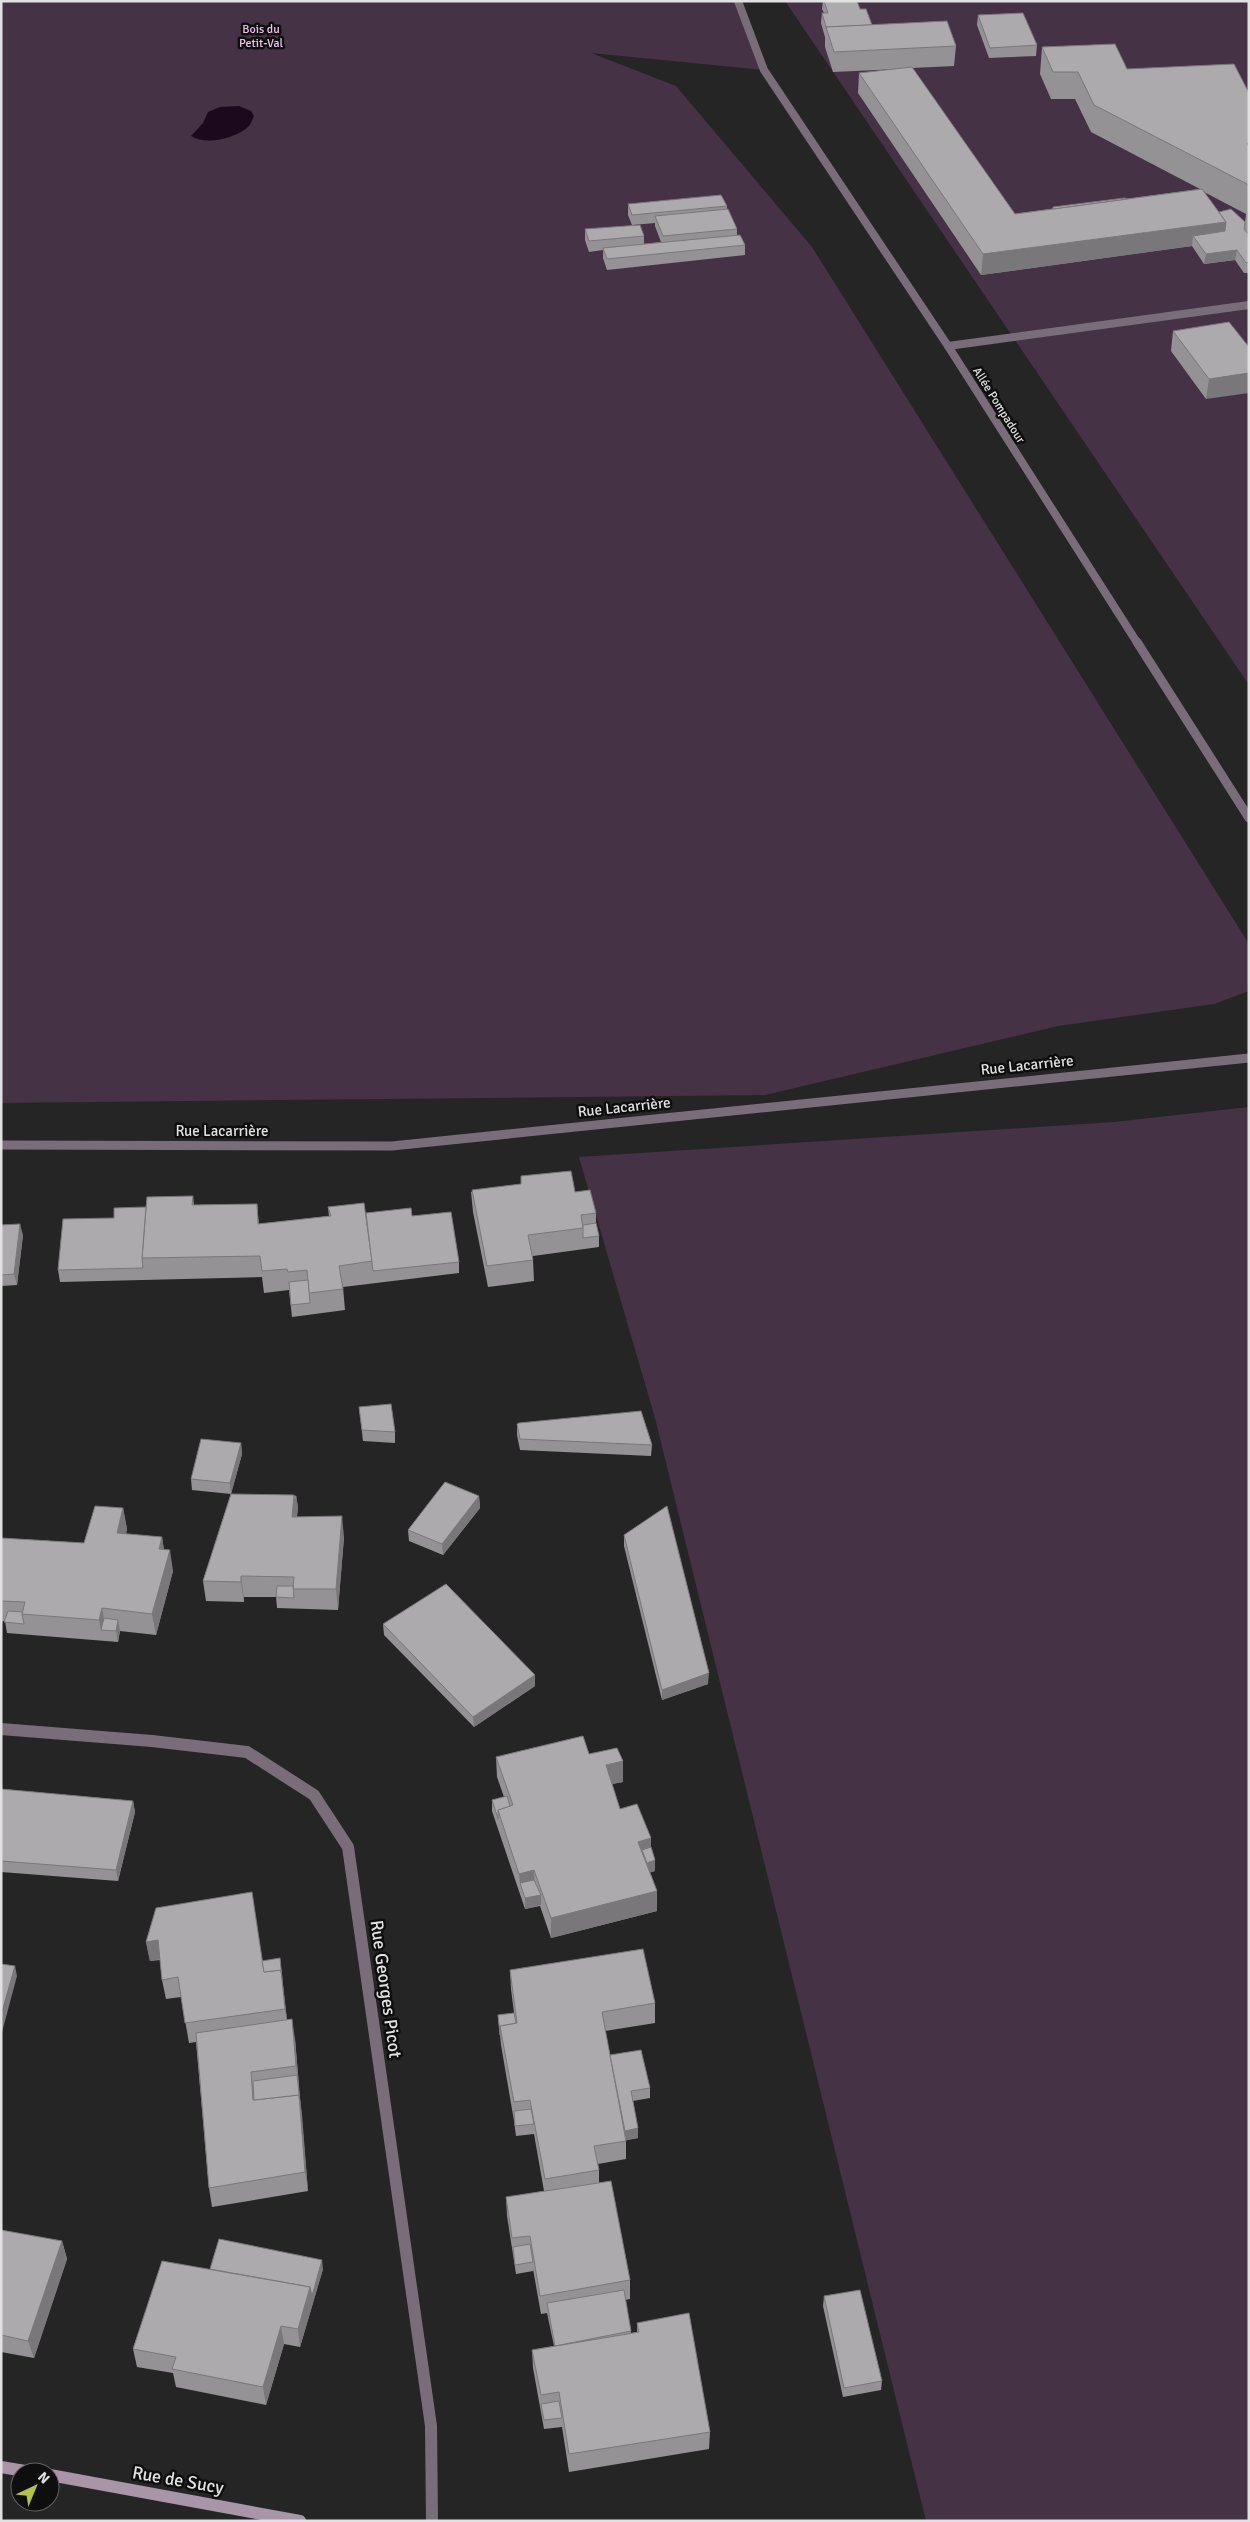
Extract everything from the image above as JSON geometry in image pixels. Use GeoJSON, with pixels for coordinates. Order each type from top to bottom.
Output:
{"type":"FeatureCollection","features":[{"type":"Feature","properties":{"kind":"main road","name":"Rue de Sucy"},"geometry":{"type":"LineString","coordinates":[[60,2477],[300,2521]]}},
{"type":"Feature","properties":{"kind":"street","name":"Allée Pompadour"},"geometry":{"type":"LineString","coordinates":[[738,1],[764,70],[948,346],[1249,818]]}},
{"type":"Feature","properties":{"kind":"street"},"geometry":{"type":"LineString","coordinates":[[948,346],[1249,305]]}},
{"type":"Feature","properties":{"kind":"street","name":"Rue Lacarrière"},"geometry":{"type":"LineString","coordinates":[[1,1145],[392,1146],[1249,1058]]}},
{"type":"Feature","properties":{"kind":"street","name":"Rue Georges Picot"},"geometry":{"type":"LineString","coordinates":[[1,1729],[152,1741],[247,1752],[314,1795],[348,1847],[431,2426],[432,2521]]}},
{"type":"Feature","properties":{"kind":"green space","name":"Bois du Petit-Val"},"geometry":{"type":"Polygon","coordinates":[[[1,1],[738,1],[764,70],[591,53],[676,86],[812,247],[1249,944],[1249,991],[1214,1004],[1058,1026],[765,1095],[1,1103],[1,1]]]}},
{"type":"Feature","properties":{"kind":"green space"},"geometry":{"type":"Polygon","coordinates":[[[785,1],[1249,1],[1249,685],[785,1]]]}},
{"type":"Feature","properties":{"kind":"green space"},"geometry":{"type":"Polygon","coordinates":[[[1249,1107],[1249,2521],[926,2521],[655,1418],[579,1157],[1114,1122],[1249,1107]]]}},
{"type":"Feature","properties":{"kind":"shaded area"},"geometry":{"type":"Polygon","coordinates":[[[239,106],[251,111],[254,116],[249,126],[243,131],[229,137],[212,140],[197,139],[191,136],[203,123],[208,112],[220,107],[239,106]]]}},
{"type":"Feature","properties":{"kind":"building"},"geometry":{"type":"Polygon","coordinates":[[[824,1],[857,1],[860,9],[866,9],[872,25],[826,27],[822,13],[828,13],[824,1]]]}},
{"type":"Feature","properties":{"kind":"building"},"geometry":{"type":"Polygon","coordinates":[[[1023,13],[1037,45],[990,48],[978,15],[1023,13]]]}},
{"type":"Feature","properties":{"kind":"building"},"geometry":{"type":"Polygon","coordinates":[[[947,21],[956,46],[834,52],[826,27],[947,21]]]}},
{"type":"Feature","properties":{"kind":"building"},"geometry":{"type":"Polygon","coordinates":[[[1115,44],[1127,69],[1234,64],[1249,93],[1249,143],[1247,143],[1249,147],[1249,185],[1094,105],[1078,72],[1053,72],[1042,47],[1115,44]]]}},
{"type":"Feature","properties":{"kind":"building"},"geometry":{"type":"Polygon","coordinates":[[[912,67],[1015,214],[1202,189],[1226,222],[983,254],[859,73],[912,67]]]}},
{"type":"Feature","properties":{"kind":"building"},"geometry":{"type":"Polygon","coordinates":[[[721,195],[727,206],[632,215],[628,204],[721,195]]]}},
{"type":"Feature","properties":{"kind":"building"},"geometry":{"type":"Polygon","coordinates":[[[1127,199],[1053,209],[1053,207],[1127,199]]]}},
{"type":"Feature","properties":{"kind":"building"},"geometry":{"type":"Polygon","coordinates":[[[728,209],[737,229],[663,236],[655,216],[728,209]]]}},
{"type":"Feature","properties":{"kind":"building"},"geometry":{"type":"Polygon","coordinates":[[[1231,209],[1245,222],[1244,229],[1249,235],[1249,262],[1246,263],[1237,250],[1206,254],[1193,236],[1225,231],[1226,222],[1219,212],[1231,209]]]}},
{"type":"Feature","properties":{"kind":"building"},"geometry":{"type":"Polygon","coordinates":[[[640,225],[644,236],[589,241],[585,229],[640,225]]]}},
{"type":"Feature","properties":{"kind":"building"},"geometry":{"type":"Polygon","coordinates":[[[740,235],[745,245],[607,259],[603,248],[740,235]]]}},
{"type":"Feature","properties":{"kind":"building"},"geometry":{"type":"Polygon","coordinates":[[[1229,322],[1249,347],[1249,373],[1209,379],[1173,331],[1229,322]]]}},
{"type":"Feature","properties":{"kind":"building"},"geometry":{"type":"Polygon","coordinates":[[[571,1171],[575,1192],[590,1190],[596,1213],[581,1215],[583,1228],[528,1235],[533,1260],[487,1266],[472,1190],[521,1184],[521,1176],[571,1171]]]}},
{"type":"Feature","properties":{"kind":"building"},"geometry":{"type":"Polygon","coordinates":[[[193,1196],[192,1205],[257,1204],[258,1224],[331,1216],[328,1207],[364,1203],[372,1261],[339,1266],[343,1289],[309,1293],[307,1270],[288,1272],[287,1269],[262,1271],[260,1256],[142,1258],[147,1197],[193,1196]]]}},
{"type":"Feature","properties":{"kind":"building"},"geometry":{"type":"Polygon","coordinates":[[[146,1207],[143,1268],[58,1270],[63,1219],[114,1218],[114,1208],[146,1207]]]}},
{"type":"Feature","properties":{"kind":"building"},"geometry":{"type":"Polygon","coordinates":[[[411,1208],[412,1216],[451,1212],[459,1262],[373,1271],[366,1213],[411,1208]]]}},
{"type":"Feature","properties":{"kind":"building"},"geometry":{"type":"Polygon","coordinates":[[[596,1223],[599,1236],[583,1238],[583,1225],[596,1223]]]}},
{"type":"Feature","properties":{"kind":"building"},"geometry":{"type":"Polygon","coordinates":[[[20,1224],[14,1274],[1,1275],[1,1225],[20,1224]]]}},
{"type":"Feature","properties":{"kind":"building"},"geometry":{"type":"Polygon","coordinates":[[[308,1280],[310,1303],[291,1305],[289,1282],[308,1280]]]}},
{"type":"Feature","properties":{"kind":"building"},"geometry":{"type":"Polygon","coordinates":[[[391,1404],[395,1432],[362,1430],[359,1407],[391,1404]]]}},
{"type":"Feature","properties":{"kind":"building"},"geometry":{"type":"Polygon","coordinates":[[[641,1411],[652,1445],[520,1439],[517,1424],[519,1423],[641,1411]]]}},
{"type":"Feature","properties":{"kind":"building"},"geometry":{"type":"Polygon","coordinates":[[[201,1439],[241,1443],[230,1483],[191,1479],[201,1439]]]}},
{"type":"Feature","properties":{"kind":"building"},"geometry":{"type":"Polygon","coordinates":[[[445,1482],[479,1496],[442,1544],[408,1530],[445,1482]]]}},
{"type":"Feature","properties":{"kind":"building"},"geometry":{"type":"Polygon","coordinates":[[[231,1494],[294,1495],[292,1517],[342,1516],[336,1589],[293,1589],[294,1577],[241,1576],[241,1582],[203,1581],[231,1494]]]}},
{"type":"Feature","properties":{"kind":"building"},"geometry":{"type":"Polygon","coordinates":[[[95,1506],[123,1508],[117,1533],[162,1537],[159,1549],[170,1550],[152,1614],[102,1608],[99,1620],[22,1614],[25,1602],[1,1601],[1,1538],[84,1543],[95,1506]]]}},
{"type":"Feature","properties":{"kind":"building"},"geometry":{"type":"Polygon","coordinates":[[[667,1506],[709,1673],[662,1690],[624,1535],[667,1506]]]}},
{"type":"Feature","properties":{"kind":"building"},"geometry":{"type":"Polygon","coordinates":[[[446,1584],[535,1675],[473,1717],[383,1624],[446,1584]]]}},
{"type":"Feature","properties":{"kind":"building"},"geometry":{"type":"Polygon","coordinates":[[[277,1586],[293,1586],[294,1598],[276,1597],[277,1586]]]}},
{"type":"Feature","properties":{"kind":"building"},"geometry":{"type":"Polygon","coordinates":[[[8,1611],[22,1612],[24,1624],[4,1622],[8,1611]]]}},
{"type":"Feature","properties":{"kind":"building"},"geometry":{"type":"Polygon","coordinates":[[[104,1618],[118,1620],[116,1631],[101,1630],[104,1618]]]}},
{"type":"Feature","properties":{"kind":"building"},"geometry":{"type":"Polygon","coordinates":[[[583,1736],[589,1754],[617,1748],[623,1761],[606,1765],[620,1809],[637,1804],[651,1838],[638,1842],[657,1891],[551,1918],[534,1870],[519,1874],[498,1810],[513,1805],[496,1757],[583,1736]]]}},
{"type":"Feature","properties":{"kind":"building"},"geometry":{"type":"Polygon","coordinates":[[[1,1789],[133,1801],[116,1870],[1,1861],[1,1789]]]}},
{"type":"Feature","properties":{"kind":"building"},"geometry":{"type":"Polygon","coordinates":[[[507,1796],[510,1806],[498,1810],[498,1819],[492,1800],[507,1796]]]}},
{"type":"Feature","properties":{"kind":"building"},"geometry":{"type":"Polygon","coordinates":[[[651,1847],[655,1860],[647,1863],[642,1850],[651,1847]]]}},
{"type":"Feature","properties":{"kind":"building"},"geometry":{"type":"Polygon","coordinates":[[[534,1880],[541,1895],[525,1898],[520,1883],[534,1880]]]}},
{"type":"Feature","properties":{"kind":"building"},"geometry":{"type":"Polygon","coordinates":[[[252,1892],[264,1972],[281,1970],[285,2009],[185,2023],[178,1977],[162,1980],[158,1940],[146,1942],[156,1908],[252,1892]]]}},
{"type":"Feature","properties":{"kind":"building"},"geometry":{"type":"Polygon","coordinates":[[[643,1949],[655,2003],[602,2012],[626,2141],[594,2146],[599,2170],[545,2179],[530,2100],[514,2102],[500,2026],[517,2023],[510,1970],[643,1949]]]}},
{"type":"Feature","properties":{"kind":"building"},"geometry":{"type":"Polygon","coordinates":[[[280,1958],[282,1979],[281,1970],[264,1972],[262,1961],[280,1958]]]}},
{"type":"Feature","properties":{"kind":"building"},"geometry":{"type":"Polygon","coordinates":[[[1,1964],[15,1966],[1,2015],[1,1964]]]}},
{"type":"Feature","properties":{"kind":"building"},"geometry":{"type":"Polygon","coordinates":[[[514,2013],[516,2023],[500,2026],[500,2035],[498,2015],[514,2013]]]}},
{"type":"Feature","properties":{"kind":"building"},"geometry":{"type":"Polygon","coordinates":[[[292,2019],[296,2066],[251,2072],[253,2100],[299,2095],[305,2172],[209,2188],[196,2033],[292,2019]]]}},
{"type":"Feature","properties":{"kind":"building"},"geometry":{"type":"Polygon","coordinates":[[[641,2050],[650,2088],[631,2091],[638,2128],[625,2131],[610,2055],[641,2050]]]}},
{"type":"Feature","properties":{"kind":"building"},"geometry":{"type":"Polygon","coordinates":[[[297,2075],[300,2104],[299,2095],[254,2100],[253,2081],[297,2075]]]}},
{"type":"Feature","properties":{"kind":"building"},"geometry":{"type":"Polygon","coordinates":[[[531,2109],[534,2124],[515,2126],[514,2111],[531,2109]]]}},
{"type":"Feature","properties":{"kind":"building"},"geometry":{"type":"Polygon","coordinates":[[[611,2181],[630,2280],[540,2296],[530,2236],[512,2238],[506,2197],[611,2181]]]}},
{"type":"Feature","properties":{"kind":"building"},"geometry":{"type":"Polygon","coordinates":[[[1,2230],[62,2241],[28,2341],[1,2335],[1,2230]]]}},
{"type":"Feature","properties":{"kind":"building"},"geometry":{"type":"Polygon","coordinates":[[[219,2239],[322,2260],[312,2296],[310,2287],[210,2269],[219,2239]]]}},
{"type":"Feature","properties":{"kind":"building"},"geometry":{"type":"Polygon","coordinates":[[[530,2244],[533,2262],[515,2265],[513,2247],[530,2244]]]}},
{"type":"Feature","properties":{"kind":"building"},"geometry":{"type":"Polygon","coordinates":[[[162,2261],[310,2287],[298,2329],[281,2326],[263,2387],[172,2369],[176,2357],[133,2349],[162,2261]]]}},
{"type":"Feature","properties":{"kind":"building"},"geometry":{"type":"Polygon","coordinates":[[[624,2290],[631,2331],[555,2346],[547,2303],[624,2290]]]}},
{"type":"Feature","properties":{"kind":"building"},"geometry":{"type":"Polygon","coordinates":[[[860,2290],[882,2381],[844,2388],[824,2296],[860,2290]]]}},
{"type":"Feature","properties":{"kind":"building"},"geometry":{"type":"Polygon","coordinates":[[[689,2313],[710,2432],[569,2454],[559,2392],[541,2395],[532,2350],[639,2332],[637,2323],[689,2313]]]}},
{"type":"Feature","properties":{"kind":"building"},"geometry":{"type":"Polygon","coordinates":[[[559,2401],[562,2418],[544,2420],[541,2404],[559,2401]]]}}]}
